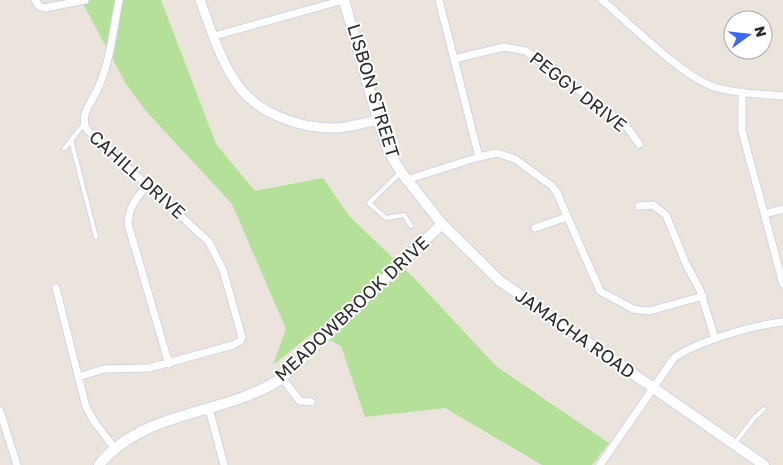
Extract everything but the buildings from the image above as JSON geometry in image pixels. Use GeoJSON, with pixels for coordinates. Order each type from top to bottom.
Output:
{"type":"FeatureCollection","features":[{"type":"Feature","properties":{"kind":"main road","name":"LISBON STREET"},"geometry":{"type":"LineString","coordinates":[[344,0],[378,120],[389,152],[403,176]]}},
{"type":"Feature","properties":{"kind":"main road","name":"JAMACHA ROAD"},"geometry":{"type":"LineString","coordinates":[[403,176],[442,224],[500,281],[764,465]]}},
{"type":"Feature","properties":{"kind":"main road","name":"MEADOWBROOK DRIVE"},"geometry":{"type":"LineString","coordinates":[[99,465],[115,449],[148,428],[251,395],[282,378],[442,224]]}},
{"type":"Feature","properties":{"kind":"street"},"geometry":{"type":"LineString","coordinates":[[37,3],[52,8],[85,0]]}},
{"type":"Feature","properties":{"kind":"street","name":"CAHILL DRIVE"},"geometry":{"type":"LineString","coordinates":[[117,0],[109,59],[98,90],[84,115],[84,124],[88,131],[204,237],[213,248],[223,270],[242,330],[240,341],[233,346],[169,364]]}},
{"type":"Feature","properties":{"kind":"street"},"geometry":{"type":"LineString","coordinates":[[200,0],[214,36],[236,82],[254,101],[276,115],[304,125],[324,128],[345,127],[378,120]]}},
{"type":"Feature","properties":{"kind":"street"},"geometry":{"type":"LineString","coordinates":[[214,36],[344,0]]}},
{"type":"Feature","properties":{"kind":"street"},"geometry":{"type":"LineString","coordinates":[[439,0],[479,157]]}},
{"type":"Feature","properties":{"kind":"street"},"geometry":{"type":"LineString","coordinates":[[602,0],[690,74],[717,88],[783,96]]}},
{"type":"Feature","properties":{"kind":"street","name":"PEGGY DRIVE"},"geometry":{"type":"LineString","coordinates":[[454,59],[498,47],[511,47],[526,51],[625,124],[639,144]]}},
{"type":"Feature","properties":{"kind":"street"},"geometry":{"type":"LineString","coordinates":[[742,92],[742,131],[783,284]]}},
{"type":"Feature","properties":{"kind":"street"},"geometry":{"type":"LineString","coordinates":[[403,176],[497,153],[519,161],[552,186],[600,291],[621,304],[640,311],[649,311],[703,296]]}},
{"type":"Feature","properties":{"kind":"street"},"geometry":{"type":"LineString","coordinates":[[78,377],[104,369],[150,368],[169,364],[128,224],[129,211],[134,200],[148,185]]}},
{"type":"Feature","properties":{"kind":"street"},"geometry":{"type":"LineString","coordinates":[[639,206],[654,205],[666,215],[686,264],[703,296],[715,339]]}},
{"type":"Feature","properties":{"kind":"street"},"geometry":{"type":"LineString","coordinates":[[765,214],[783,209]]}},
{"type":"Feature","properties":{"kind":"street"},"geometry":{"type":"LineString","coordinates":[[535,228],[567,217]]}},
{"type":"Feature","properties":{"kind":"street"},"geometry":{"type":"LineString","coordinates":[[56,288],[87,410],[115,449]]}},
{"type":"Feature","properties":{"kind":"street"},"geometry":{"type":"LineString","coordinates":[[600,465],[674,358],[684,350],[715,339],[783,322]]}},
{"type":"Feature","properties":{"kind":"street"},"geometry":{"type":"LineString","coordinates":[[282,378],[300,402],[311,402]]}},
{"type":"Feature","properties":{"kind":"street"},"geometry":{"type":"LineString","coordinates":[[208,409],[224,465]]}},
{"type":"Feature","properties":{"kind":"street"},"geometry":{"type":"LineString","coordinates":[[0,411],[17,465]]}},
{"type":"Feature","properties":{"kind":"lane"},"geometry":{"type":"LineString","coordinates":[[64,148],[84,124]]}},
{"type":"Feature","properties":{"kind":"lane"},"geometry":{"type":"LineString","coordinates":[[71,140],[96,237]]}},
{"type":"Feature","properties":{"kind":"lane"},"geometry":{"type":"LineString","coordinates":[[403,176],[369,203],[386,218],[404,215],[411,226]]}},
{"type":"Feature","properties":{"kind":"lane"},"geometry":{"type":"LineString","coordinates":[[734,444],[755,417],[764,410]]}},
{"type":"Feature","properties":{"kind":"green space"},"geometry":{"type":"Polygon","coordinates":[[[81,0],[161,0],[216,144],[255,191],[323,178],[350,217],[414,278],[496,366],[609,443],[592,465],[542,465],[445,408],[365,417],[341,346],[314,332],[273,365],[286,329],[232,204],[146,111],[126,84],[81,0]]]}}]}
